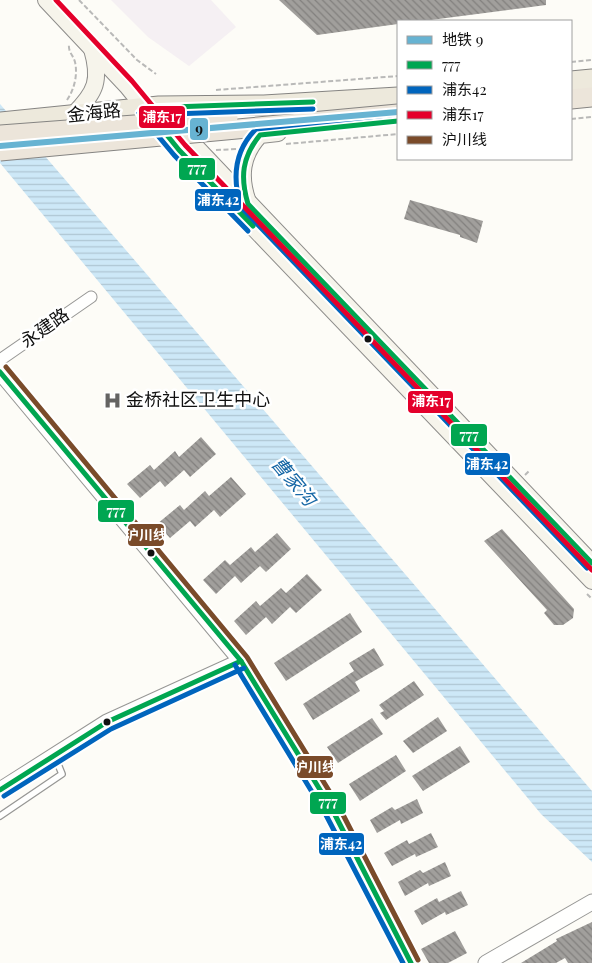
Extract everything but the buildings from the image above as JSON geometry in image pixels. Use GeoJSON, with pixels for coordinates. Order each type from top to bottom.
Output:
{"type":"FeatureCollection","features":[{"type":"Feature","properties":{"kind":"highway"},"geometry":{"type":"LineString","coordinates":[[572,89],[592,87]]}},
{"type":"Feature","properties":{"kind":"highway"},"geometry":{"type":"LineString","coordinates":[[572,99],[592,97]]}},
{"type":"Feature","properties":{"kind":"highway"},"geometry":{"type":"LineString","coordinates":[[0,135],[280,123],[397,105]]}},
{"type":"Feature","properties":{"kind":"highway"},"geometry":{"type":"LineString","coordinates":[[0,151],[397,114]]}},
{"type":"Feature","properties":{"kind":"highway"},"geometry":{"type":"LineString","coordinates":[[0,128],[280,123]]}},
{"type":"Feature","properties":{"kind":"main road"},"geometry":{"type":"LineString","coordinates":[[46,0],[91,47],[188,140],[592,563]]}},
{"type":"Feature","properties":{"kind":"main road"},"geometry":{"type":"LineString","coordinates":[[57,0],[152,107]]}},
{"type":"Feature","properties":{"kind":"main road"},"geometry":{"type":"LineString","coordinates":[[75,106],[94,90],[98,74],[91,47]]}},
{"type":"Feature","properties":{"kind":"main road"},"geometry":{"type":"LineString","coordinates":[[572,81],[592,79]]}},
{"type":"Feature","properties":{"kind":"main road","name":"金海路"},"geometry":{"type":"LineString","coordinates":[[0,122],[49,117],[75,106],[264,105],[397,97]]}},
{"type":"Feature","properties":{"kind":"main road"},"geometry":{"type":"LineString","coordinates":[[572,104],[592,102]]}},
{"type":"Feature","properties":{"kind":"main road","name":"金海路"},"geometry":{"type":"LineString","coordinates":[[0,159],[188,140],[280,123],[397,120]]}},
{"type":"Feature","properties":{"kind":"main road"},"geometry":{"type":"LineString","coordinates":[[248,204],[242,180],[246,156],[260,135],[280,123]]}},
{"type":"Feature","properties":{"kind":"main road"},"geometry":{"type":"LineString","coordinates":[[188,140],[592,581]]}},
{"type":"Feature","properties":{"kind":"street","name":"永建路"},"geometry":{"type":"LineString","coordinates":[[0,360],[91,297]]}},
{"type":"Feature","properties":{"kind":"street"},"geometry":{"type":"LineString","coordinates":[[0,372],[241,661],[333,811],[411,963]]}},
{"type":"Feature","properties":{"kind":"street"},"geometry":{"type":"LineString","coordinates":[[0,790],[122,714],[241,661]]}},
{"type":"Feature","properties":{"kind":"street"},"geometry":{"type":"LineString","coordinates":[[486,963],[592,902]]}},
{"type":"Feature","properties":{"kind":"lane"},"geometry":{"type":"LineString","coordinates":[[0,816],[62,774],[54,755]]}},
{"type":"Feature","properties":{"kind":"path"},"geometry":{"type":"LineString","coordinates":[[79,0],[137,60],[156,74]]}},
{"type":"Feature","properties":{"kind":"path"},"geometry":{"type":"LineString","coordinates":[[69,38],[68,50],[75,61],[76,76],[72,93],[75,106]]}},
{"type":"Feature","properties":{"kind":"path"},"geometry":{"type":"LineString","coordinates":[[572,62],[592,60]]}},
{"type":"Feature","properties":{"kind":"path"},"geometry":{"type":"LineString","coordinates":[[207,91],[397,76]]}},
{"type":"Feature","properties":{"kind":"path"},"geometry":{"type":"LineString","coordinates":[[572,119],[592,117]]}},
{"type":"Feature","properties":{"kind":"shaded area"},"geometry":{"type":"Polygon","coordinates":[[[111,0],[211,0],[236,27],[189,66],[148,37],[111,0]]]}},
{"type":"Feature","properties":{"kind":"water","name":"曹家沟"},"geometry":{"type":"Polygon","coordinates":[[[0,104],[592,791],[592,862],[541,814],[0,163],[0,104]]]}},
{"type":"Feature","properties":{"kind":"metro line","name":"9"},"geometry":{"type":"LineString","coordinates":[[0,146],[397,112]]}},
{"type":"Feature","properties":{"kind":"transit line","name":"浦东17"},"geometry":{"type":"LineString","coordinates":[[56,0],[132,81],[185,145],[592,570]]}},
{"type":"Feature","properties":{"kind":"transit line","name":"777"},"geometry":{"type":"LineString","coordinates":[[145,108],[313,102]]}},
{"type":"Feature","properties":{"kind":"transit line","name":"777"},"geometry":{"type":"LineString","coordinates":[[145,108],[179,150],[253,226]]}},
{"type":"Feature","properties":{"kind":"transit line","name":"浦东42"},"geometry":{"type":"LineString","coordinates":[[145,115],[313,109]]}},
{"type":"Feature","properties":{"kind":"transit line","name":"浦东42"},"geometry":{"type":"LineString","coordinates":[[139,113],[174,155],[248,231]]}},
{"type":"Feature","properties":{"kind":"transit line","name":"浦东42"},"geometry":{"type":"LineString","coordinates":[[397,114],[256,129],[243,146],[237,165],[236,186],[241,207],[587,568]]}},
{"type":"Feature","properties":{"kind":"transit line","name":"777"},"geometry":{"type":"LineString","coordinates":[[397,121],[260,135],[249,151],[244,168],[244,185],[248,204],[592,563]]}},
{"type":"Feature","properties":{"kind":"transit line","name":"沪川线"},"geometry":{"type":"LineString","coordinates":[[6,367],[247,657],[339,807],[418,960]]}},
{"type":"Feature","properties":{"kind":"transit line","name":"777"},"geometry":{"type":"LineString","coordinates":[[0,372],[241,661],[333,811],[411,963]]}},
{"type":"Feature","properties":{"kind":"transit line","name":"777"},"geometry":{"type":"LineString","coordinates":[[0,790],[107,722],[241,661]]}},
{"type":"Feature","properties":{"kind":"transit line","name":"浦东42"},"geometry":{"type":"LineString","coordinates":[[235,665],[326,815],[403,963]]}},
{"type":"Feature","properties":{"kind":"transit line","name":"浦东42"},"geometry":{"type":"LineString","coordinates":[[4,796],[111,729],[244,668]]}},
{"type":"Feature","properties":{"kind":"place","name":"金桥社区卫生中心"},"geometry":{"type":"Point","coordinates":[112,400]}}]}
